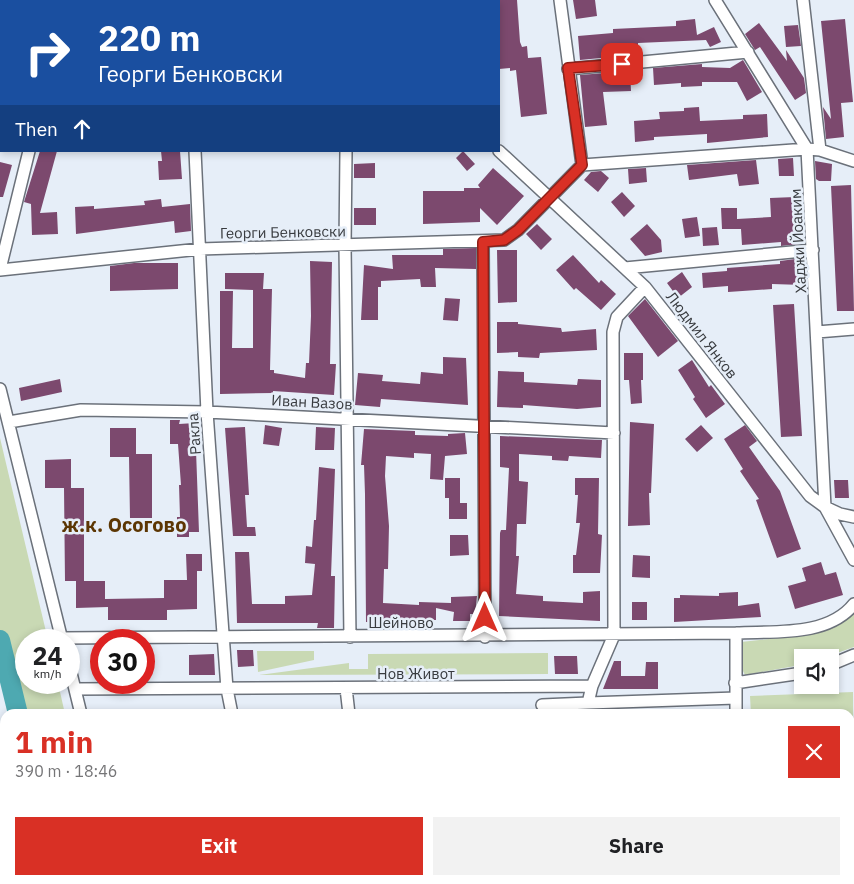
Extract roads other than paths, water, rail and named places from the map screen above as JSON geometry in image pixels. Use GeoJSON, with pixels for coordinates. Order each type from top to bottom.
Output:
{"type":"FeatureCollection","features":[{"type":"Feature","properties":{"kind":"street"},"geometry":{"type":"LineString","coordinates":[[560,0],[582,165],[807,149],[820,150],[854,161]]}},
{"type":"Feature","properties":{"kind":"street","name":"Хаджи Йоаким"},"geometry":{"type":"LineString","coordinates":[[715,0],[807,149],[825,507]]}},
{"type":"Feature","properties":{"kind":"street"},"geometry":{"type":"LineString","coordinates":[[803,0],[820,150]]}},
{"type":"Feature","properties":{"kind":"street"},"geometry":{"type":"LineString","coordinates":[[568,68],[748,52]]}},
{"type":"Feature","properties":{"kind":"street"},"geometry":{"type":"LineString","coordinates":[[0,270],[29,152]]}},
{"type":"Feature","properties":{"kind":"street","name":"Ракла"},"geometry":{"type":"LineString","coordinates":[[196,152],[207,412],[227,689],[231,709]]}},
{"type":"Feature","properties":{"kind":"street"},"geometry":{"type":"LineString","coordinates":[[346,152],[344,246],[350,637]]}},
{"type":"Feature","properties":{"kind":"street","name":"Людмил Янков"},"geometry":{"type":"LineString","coordinates":[[500,152],[551,197],[646,287],[810,496],[825,507],[854,560]]}},
{"type":"Feature","properties":{"kind":"street","name":"Георги Бенковски"},"geometry":{"type":"LineString","coordinates":[[0,270],[200,249],[504,240],[518,230],[582,165]]}},
{"type":"Feature","properties":{"kind":"street"},"geometry":{"type":"LineString","coordinates":[[483,242],[486,637]]}},
{"type":"Feature","properties":{"kind":"street"},"geometry":{"type":"LineString","coordinates":[[626,268],[813,250]]}},
{"type":"Feature","properties":{"kind":"street"},"geometry":{"type":"LineString","coordinates":[[588,703],[592,686],[614,635],[613,332],[617,317],[646,287]]}},
{"type":"Feature","properties":{"kind":"street"},"geometry":{"type":"LineString","coordinates":[[817,332],[854,329]]}},
{"type":"Feature","properties":{"kind":"street"},"geometry":{"type":"LineString","coordinates":[[0,388],[60,629]]}},
{"type":"Feature","properties":{"kind":"street","name":"Иван Вазов"},"geometry":{"type":"LineString","coordinates":[[9,422],[73,410],[207,412],[614,433]]}},
{"type":"Feature","properties":{"kind":"street"},"geometry":{"type":"LineString","coordinates":[[825,507],[840,514],[854,517]]}},
{"type":"Feature","properties":{"kind":"street","name":"Шейново"},"geometry":{"type":"LineString","coordinates":[[80,639],[486,637],[736,633],[807,629],[832,621],[854,605]]}},
{"type":"Feature","properties":{"kind":"street"},"geometry":{"type":"LineString","coordinates":[[736,633],[736,709]]}},
{"type":"Feature","properties":{"kind":"street"},"geometry":{"type":"LineString","coordinates":[[839,661],[854,655]]}},
{"type":"Feature","properties":{"kind":"street"},"geometry":{"type":"LineString","coordinates":[[735,683],[794,673]]}},
{"type":"Feature","properties":{"kind":"street","name":"Нов Живот"},"geometry":{"type":"LineString","coordinates":[[80,689],[592,686]]}},
{"type":"Feature","properties":{"kind":"street"},"geometry":{"type":"LineString","coordinates":[[541,687],[542,709],[588,703],[736,698]]}},
{"type":"Feature","properties":{"kind":"street"},"geometry":{"type":"LineString","coordinates":[[346,688],[348,709]]}},
{"type":"Feature","properties":{"kind":"street"},"geometry":{"type":"LineString","coordinates":[[76,694],[79,709]]}},
{"type":"Feature","properties":{"kind":"waterway"},"geometry":{"type":"LineString","coordinates":[[0,640],[17,709]]}},
{"type":"Feature","properties":{"kind":"district","name":"ж.к. Осогово"},"geometry":{"type":"Point","coordinates":[124,524]}}]}
